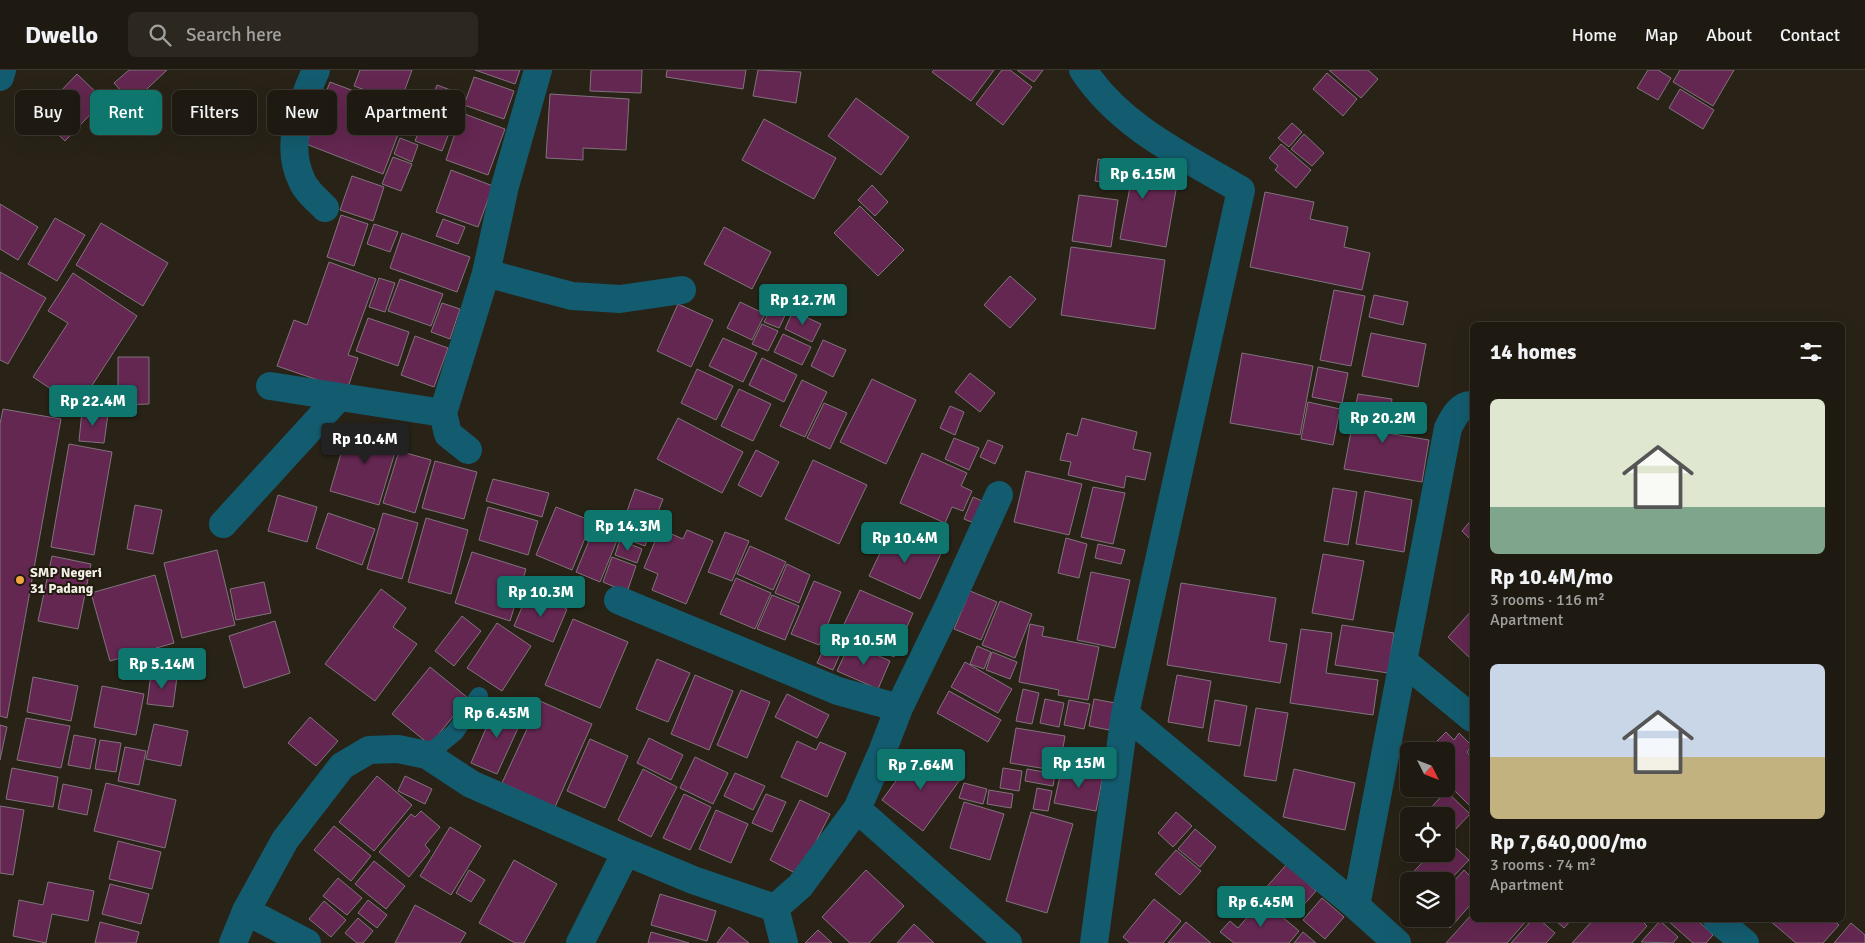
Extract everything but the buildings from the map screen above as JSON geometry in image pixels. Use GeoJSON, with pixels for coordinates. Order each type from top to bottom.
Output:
{"type":"FeatureCollection","features":[{"type":"Feature","properties":{"kind":"street"},"geometry":{"type":"LineString","coordinates":[[0,77],[2,70]]}},
{"type":"Feature","properties":{"kind":"street"},"geometry":{"type":"LineString","coordinates":[[316,70],[294,136],[294,163],[302,183],[324,208]]}},
{"type":"Feature","properties":{"kind":"street"},"geometry":{"type":"LineString","coordinates":[[468,450],[448,434],[443,413],[486,273],[505,186],[538,70]]}},
{"type":"Feature","properties":{"kind":"street"},"geometry":{"type":"LineString","coordinates":[[1083,70],[1092,84],[1118,113],[1163,144],[1242,190],[1125,714],[1094,943]]}},
{"type":"Feature","properties":{"kind":"street"},"geometry":{"type":"LineString","coordinates":[[486,273],[572,296],[620,299],[682,290]]}},
{"type":"Feature","properties":{"kind":"street"},"geometry":{"type":"LineString","coordinates":[[270,386],[443,413]]}},
{"type":"Feature","properties":{"kind":"street"},"geometry":{"type":"LineString","coordinates":[[223,524],[339,397]]}},
{"type":"Feature","properties":{"kind":"street"},"geometry":{"type":"LineString","coordinates":[[1356,906],[1448,428],[1458,411],[1470,405]]}},
{"type":"Feature","properties":{"kind":"street"},"geometry":{"type":"LineString","coordinates":[[774,908],[800,886],[857,809],[899,708],[950,603],[999,495]]}},
{"type":"Feature","properties":{"kind":"street"},"geometry":{"type":"LineString","coordinates":[[618,600],[838,691],[899,708]]}},
{"type":"Feature","properties":{"kind":"street"},"geometry":{"type":"LineString","coordinates":[[1403,661],[1470,716]]}},
{"type":"Feature","properties":{"kind":"street"},"geometry":{"type":"LineString","coordinates":[[1125,714],[1356,906],[1397,943]]}},
{"type":"Feature","properties":{"kind":"street"},"geometry":{"type":"LineString","coordinates":[[233,943],[246,911],[285,840],[342,766],[369,750],[398,749],[427,755],[472,784],[626,852],[693,880],[774,908]]}},
{"type":"Feature","properties":{"kind":"street"},"geometry":{"type":"LineString","coordinates":[[857,809],[1008,943]]}},
{"type":"Feature","properties":{"kind":"street"},"geometry":{"type":"LineString","coordinates":[[580,943],[626,852]]}},
{"type":"Feature","properties":{"kind":"street"},"geometry":{"type":"LineString","coordinates":[[774,908],[784,943]]}},
{"type":"Feature","properties":{"kind":"street"},"geometry":{"type":"LineString","coordinates":[[246,911],[307,943]]}},
{"type":"Feature","properties":{"kind":"street"},"geometry":{"type":"LineString","coordinates":[[1719,922],[1745,943]]}},
{"type":"Feature","properties":{"kind":"lane"},"geometry":{"type":"LineString","coordinates":[[427,755],[456,732],[480,696]]}},
{"type":"Feature","properties":{"kind":"place","name":"SMP Negeri 31 Padang"},"geometry":{"type":"Point","coordinates":[20,580]}}]}
